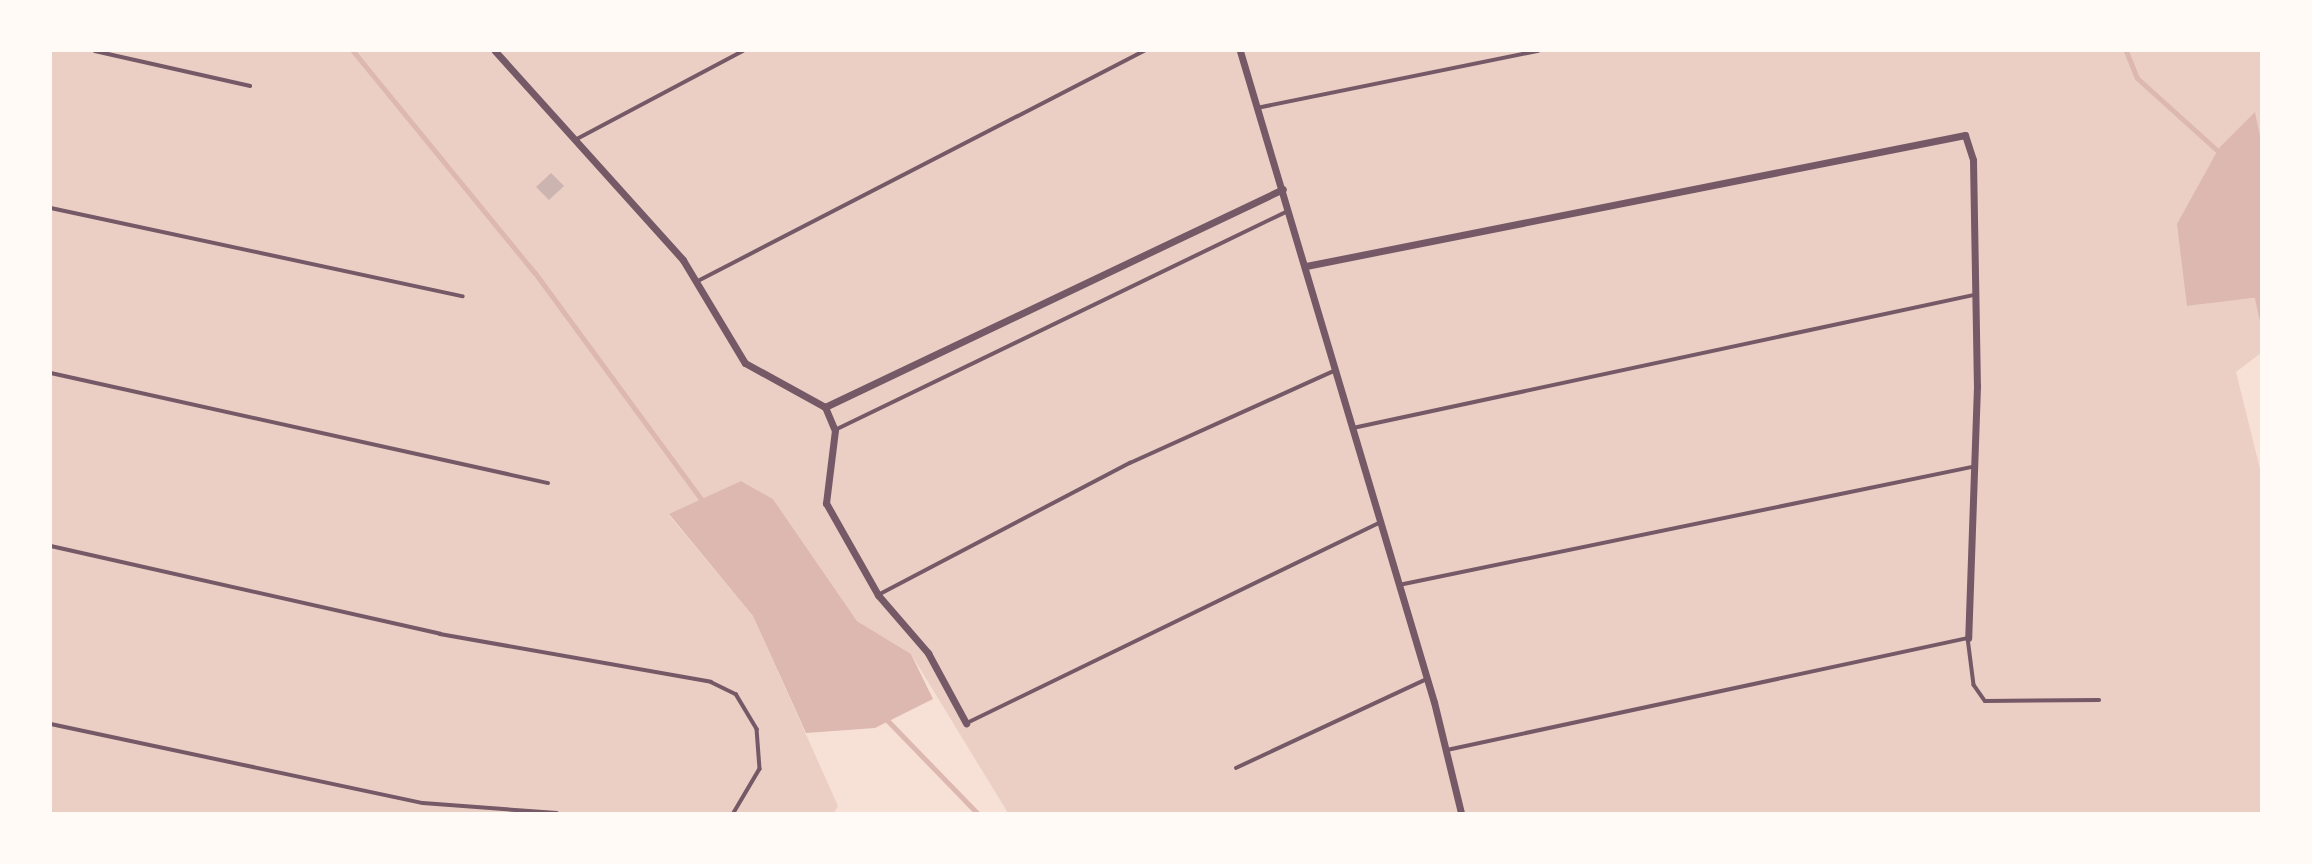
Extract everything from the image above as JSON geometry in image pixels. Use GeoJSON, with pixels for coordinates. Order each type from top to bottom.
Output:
{"type":"FeatureCollection","features":[{"type":"Feature","properties":{"kind":"street"},"geometry":{"type":"LineString","coordinates":[[495,51],[683,260],[745,363],[825,407],[835,430],[826,503],[878,595],[928,653],[966,723]]}},
{"type":"Feature","properties":{"kind":"street"},"geometry":{"type":"LineString","coordinates":[[1240,51],[1290,210],[1427,679],[1461,813]]}},
{"type":"Feature","properties":{"kind":"street"},"geometry":{"type":"LineString","coordinates":[[1306,266],[1955,133],[1972,142],[1974,295],[1968,638]]}},
{"type":"Feature","properties":{"kind":"street"},"geometry":{"type":"LineString","coordinates":[[825,407],[1283,189]]}},
{"type":"Feature","properties":{"kind":"lane"},"geometry":{"type":"LineString","coordinates":[[95,51],[250,86]]}},
{"type":"Feature","properties":{"kind":"lane"},"geometry":{"type":"LineString","coordinates":[[574,140],[743,51]]}},
{"type":"Feature","properties":{"kind":"lane"},"geometry":{"type":"LineString","coordinates":[[696,282],[1144,51]]}},
{"type":"Feature","properties":{"kind":"lane"},"geometry":{"type":"LineString","coordinates":[[1257,108],[1538,51]]}},
{"type":"Feature","properties":{"kind":"lane"},"geometry":{"type":"LineString","coordinates":[[51,208],[463,296]]}},
{"type":"Feature","properties":{"kind":"lane"},"geometry":{"type":"LineString","coordinates":[[835,430],[1290,210]]}},
{"type":"Feature","properties":{"kind":"lane"},"geometry":{"type":"LineString","coordinates":[[1353,428],[1974,295]]}},
{"type":"Feature","properties":{"kind":"lane"},"geometry":{"type":"LineString","coordinates":[[878,595],[1142,457],[1336,370]]}},
{"type":"Feature","properties":{"kind":"lane"},"geometry":{"type":"LineString","coordinates":[[51,373],[548,483]]}},
{"type":"Feature","properties":{"kind":"lane"},"geometry":{"type":"LineString","coordinates":[[1399,585],[1972,467]]}},
{"type":"Feature","properties":{"kind":"lane"},"geometry":{"type":"LineString","coordinates":[[966,723],[1381,522]]}},
{"type":"Feature","properties":{"kind":"lane"},"geometry":{"type":"LineString","coordinates":[[51,546],[440,634],[710,682],[736,694],[757,729],[760,769],[734,813]]}},
{"type":"Feature","properties":{"kind":"lane"},"geometry":{"type":"LineString","coordinates":[[1446,750],[1968,638],[1974,685],[1985,701],[2099,700]]}},
{"type":"Feature","properties":{"kind":"lane"},"geometry":{"type":"LineString","coordinates":[[1236,768],[1427,679]]}},
{"type":"Feature","properties":{"kind":"lane"},"geometry":{"type":"LineString","coordinates":[[51,724],[423,803],[557,813]]}},
{"type":"Feature","properties":{"kind":"shaded area"},"geometry":{"type":"Polygon","coordinates":[[[51,51],[2261,51],[2261,140],[2255,113],[2187,306],[2261,297],[2261,353],[2236,372],[2261,473],[2261,813],[1008,813],[911,654],[857,621],[773,499],[741,481],[669,515],[753,616],[838,806],[834,813],[51,813],[51,51]]]}},
{"type":"Feature","properties":{"kind":"shaded area"},"geometry":{"type":"Polygon","coordinates":[[[2255,112],[2261,140],[2261,297],[2187,306],[2177,224],[2219,148],[2255,112]]]}},
{"type":"Feature","properties":{"kind":"shaded area"},"geometry":{"type":"Polygon","coordinates":[[[741,481],[773,499],[857,621],[911,654],[933,699],[875,728],[806,733],[753,616],[669,514],[741,481]]]}},
{"type":"Feature","properties":{"kind":"building"},"geometry":{"type":"Polygon","coordinates":[[[551,173],[564,186],[549,200],[536,187],[551,173]]]}},
{"type":"Feature","properties":{"kind":"waterway"},"geometry":{"type":"LineString","coordinates":[[353,51],[535,273],[707,507]]}},
{"type":"Feature","properties":{"kind":"waterway"},"geometry":{"type":"LineString","coordinates":[[2126,51],[2137,78],[2221,154]]}},
{"type":"Feature","properties":{"kind":"waterway"},"geometry":{"type":"LineString","coordinates":[[2256,293],[2261,317]]}},
{"type":"Feature","properties":{"kind":"waterway"},"geometry":{"type":"LineString","coordinates":[[885,718],[977,813]]}}]}
